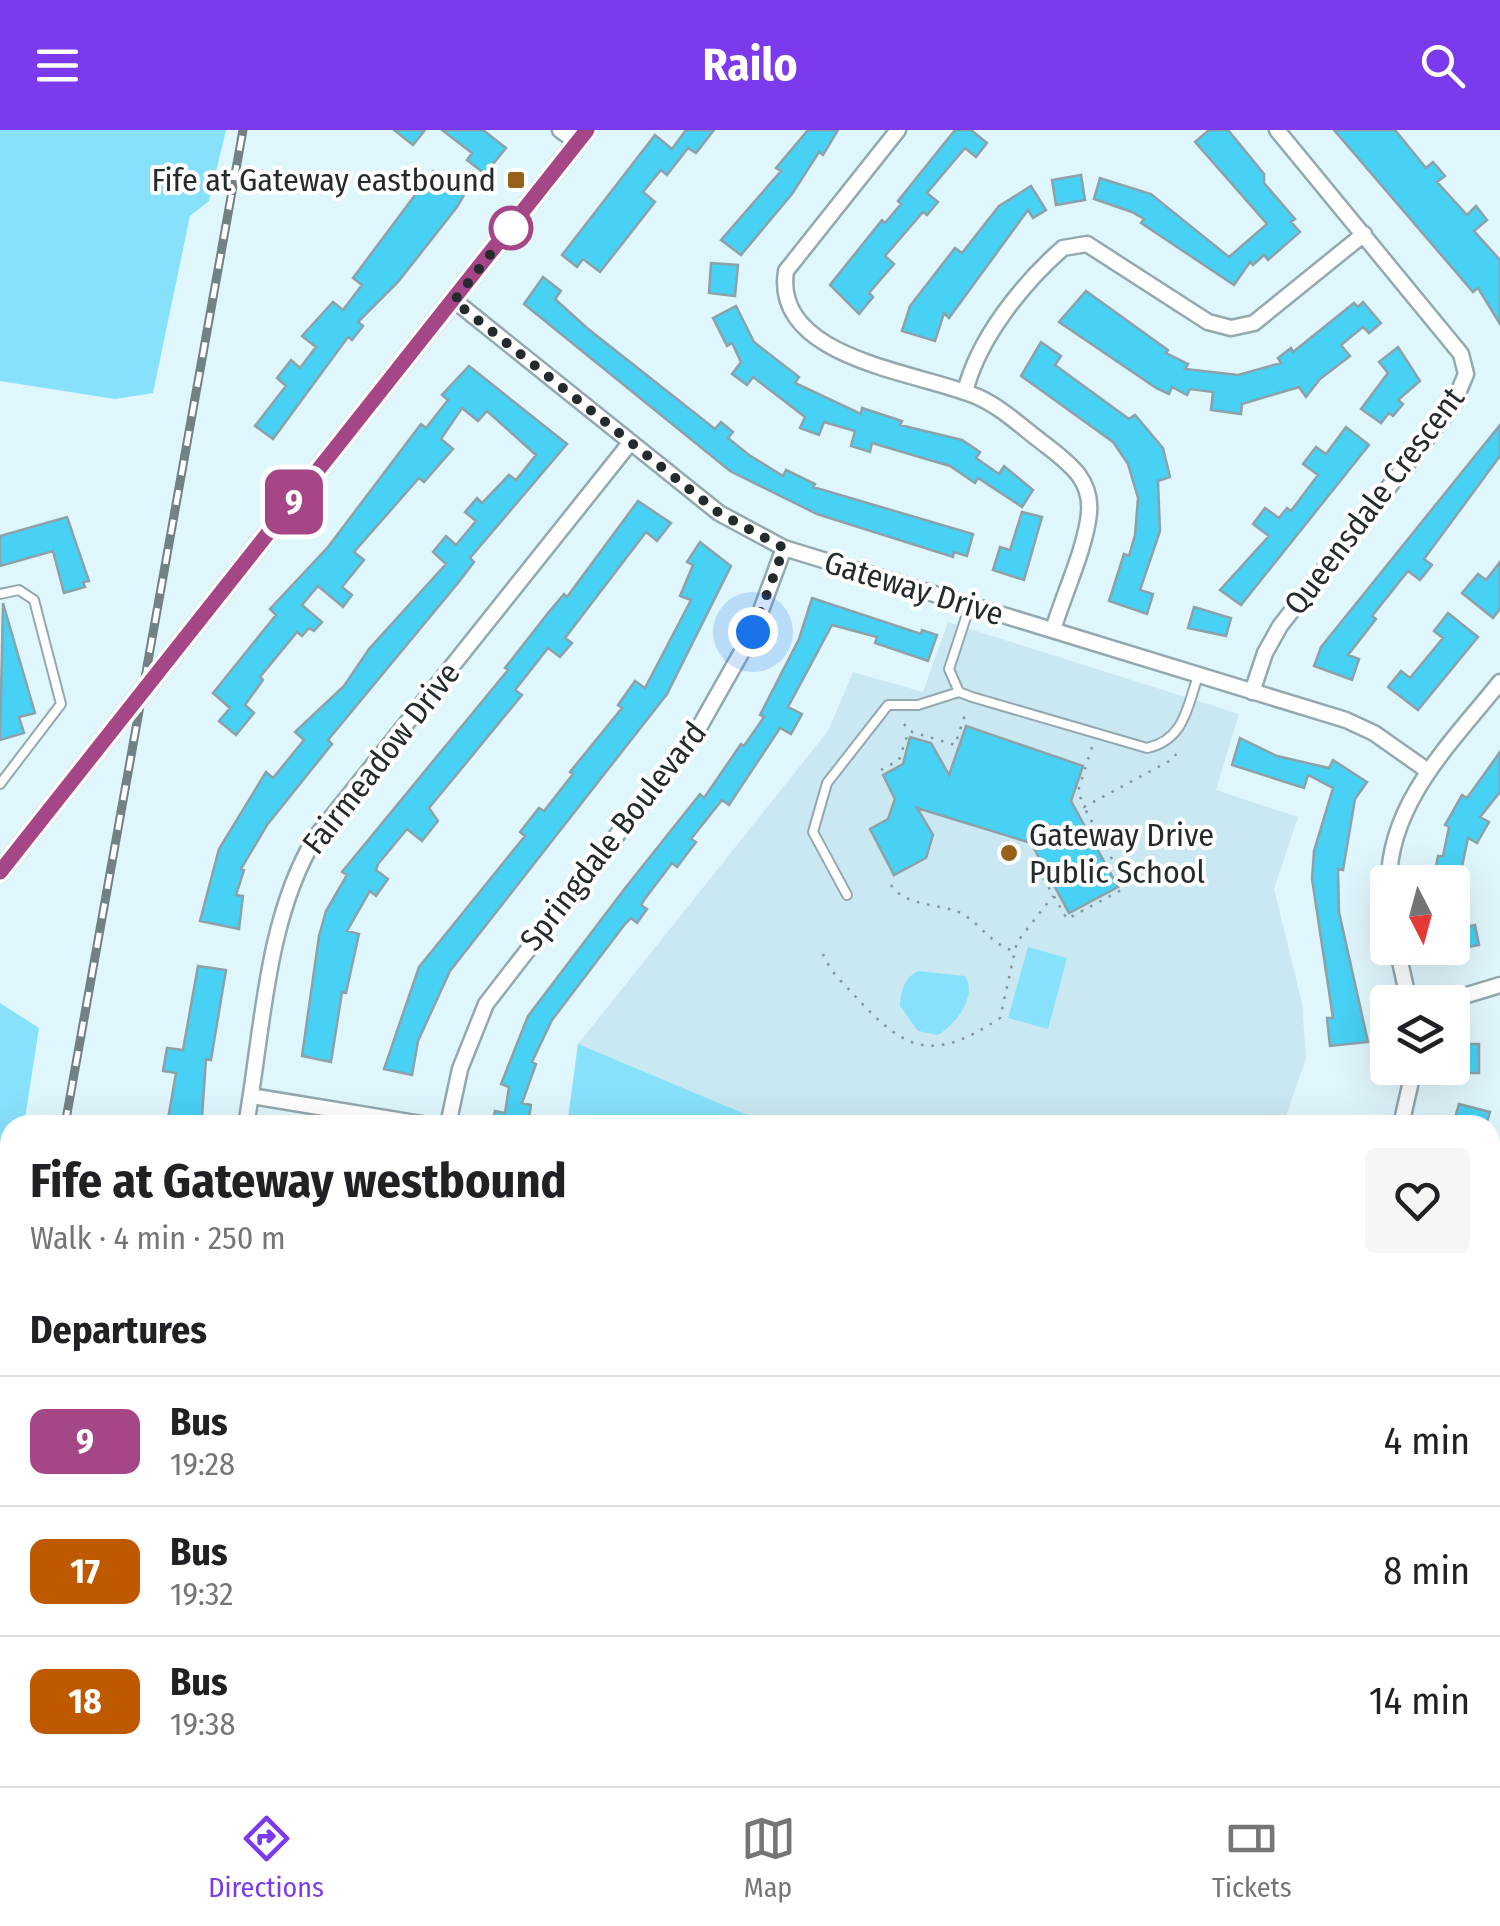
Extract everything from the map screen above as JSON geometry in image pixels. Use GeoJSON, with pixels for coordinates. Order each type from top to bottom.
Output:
{"type":"FeatureCollection","features":[{"type":"Feature","properties":{"kind":"street"},"geometry":{"type":"LineString","coordinates":[[2,864],[582,136],[560,130]]}},
{"type":"Feature","properties":{"kind":"street"},"geometry":{"type":"LineString","coordinates":[[898,130],[786,271],[783,291],[790,312],[836,349],[859,361],[983,399],[1076,468],[1086,487],[1089,513],[1053,630]]}},
{"type":"Feature","properties":{"kind":"street","name":"Queensdale Crescent"},"geometry":{"type":"LineString","coordinates":[[1252,692],[1265,652],[1280,626],[1463,390],[1466,374],[1462,354],[1277,130]]}},
{"type":"Feature","properties":{"kind":"street"},"geometry":{"type":"LineString","coordinates":[[965,392],[972,364],[985,341],[1063,248],[1088,244],[1208,322],[1231,328],[1254,322],[1364,234]]}},
{"type":"Feature","properties":{"kind":"street","name":"Gateway Drive"},"geometry":{"type":"LineString","coordinates":[[454,301],[719,513],[784,548],[1346,720],[1374,733],[1428,771]]}},
{"type":"Feature","properties":{"kind":"street","name":"Fairmeadow Drive"},"geometry":{"type":"LineString","coordinates":[[248,1115],[284,902],[298,866],[315,838],[630,443]]}},
{"type":"Feature","properties":{"kind":"street","name":"Springdale Boulevard"},"geometry":{"type":"LineString","coordinates":[[450,1115],[460,1068],[486,1004],[696,733],[753,632],[784,548]]}},
{"type":"Feature","properties":{"kind":"street"},"geometry":{"type":"LineString","coordinates":[[1392,865],[1398,829],[1428,771],[1500,682]]}},
{"type":"Feature","properties":{"kind":"street"},"geometry":{"type":"LineString","coordinates":[[1470,994],[1500,985]]}},
{"type":"Feature","properties":{"kind":"street"},"geometry":{"type":"LineString","coordinates":[[1403,1115],[1410,1085]]}},
{"type":"Feature","properties":{"kind":"street"},"geometry":{"type":"LineString","coordinates":[[251,1096],[367,1115]]}},
{"type":"Feature","properties":{"kind":"lane"},"geometry":{"type":"LineString","coordinates":[[0,594],[19,590],[34,600],[61,695],[58,710],[0,784]]}},
{"type":"Feature","properties":{"kind":"lane"},"geometry":{"type":"LineString","coordinates":[[960,692],[950,669],[970,604]]}},
{"type":"Feature","properties":{"kind":"lane"},"geometry":{"type":"LineString","coordinates":[[847,895],[813,832],[827,782],[888,706],[918,705],[960,692],[1147,748],[1169,741],[1177,733],[1198,676]]}},
{"type":"Feature","properties":{"kind":"path"},"geometry":{"type":"LineString","coordinates":[[904,724],[909,732],[956,745],[965,715]]}},
{"type":"Feature","properties":{"kind":"path"},"geometry":{"type":"LineString","coordinates":[[881,770],[900,760],[909,732]]}},
{"type":"Feature","properties":{"kind":"path"},"geometry":{"type":"LineString","coordinates":[[1038,869],[1067,918],[1127,887],[1078,791],[1092,746]]}},
{"type":"Feature","properties":{"kind":"path"},"geometry":{"type":"LineString","coordinates":[[1084,806],[1173,759],[1178,751]]}},
{"type":"Feature","properties":{"kind":"path"},"geometry":{"type":"LineString","coordinates":[[891,886],[901,896],[957,911],[970,918],[984,936],[1014,952]]}},
{"type":"Feature","properties":{"kind":"path"},"geometry":{"type":"LineString","coordinates":[[823,954],[836,974],[896,1036],[920,1047],[934,1048],[976,1034],[1000,1018],[1014,952],[1023,932],[1054,896]]}},
{"type":"Feature","properties":{"kind":"shaded area"},"geometry":{"type":"Polygon","coordinates":[[[0,130],[226,130],[209,201],[190,216],[153,393],[115,399],[0,381],[0,130]]]}},
{"type":"Feature","properties":{"kind":"shaded area","name":"Gateway Drive Public School"},"geometry":{"type":"Polygon","coordinates":[[[948,622],[1239,714],[1216,790],[1298,817],[1274,889],[1302,1003],[1306,1058],[1286,1115],[748,1115],[578,1044],[828,731],[853,672],[923,692],[948,622]]]}},
{"type":"Feature","properties":{"kind":"shaded area"},"geometry":{"type":"Polygon","coordinates":[[[1028,947],[1067,958],[1048,1029],[1008,1018],[1028,947]]]}},
{"type":"Feature","properties":{"kind":"shaded area"},"geometry":{"type":"Polygon","coordinates":[[[918,971],[965,976],[968,984],[963,1009],[938,1035],[918,1031],[900,1006],[904,986],[918,971]]]}},
{"type":"Feature","properties":{"kind":"shaded area"},"geometry":{"type":"Polygon","coordinates":[[[0,1003],[39,1028],[26,1115],[0,1115],[0,1003]]]}},
{"type":"Feature","properties":{"kind":"shaded area"},"geometry":{"type":"Polygon","coordinates":[[[578,1044],[748,1115],[568,1115],[578,1044]]]}},
{"type":"Feature","properties":{"kind":"building"},"geometry":{"type":"Polygon","coordinates":[[[394,130],[425,130],[413,145],[394,130]]]}},
{"type":"Feature","properties":{"kind":"building"},"geometry":{"type":"Polygon","coordinates":[[[442,130],[483,130],[506,148],[485,174],[467,160],[472,153],[442,130]]]}},
{"type":"Feature","properties":{"kind":"building"},"geometry":{"type":"Polygon","coordinates":[[[686,130],[714,130],[696,153],[688,148],[667,175],[661,170],[643,192],[655,202],[600,272],[583,259],[577,267],[562,255],[655,135],[672,149],[686,130]]]}},
{"type":"Feature","properties":{"kind":"building"},"geometry":{"type":"Polygon","coordinates":[[[808,130],[838,130],[823,155],[819,152],[792,194],[741,255],[721,240],[781,171],[776,168],[808,130]]]}},
{"type":"Feature","properties":{"kind":"building"},"geometry":{"type":"Polygon","coordinates":[[[955,130],[971,130],[987,143],[976,157],[965,148],[927,193],[938,202],[927,215],[923,212],[885,256],[894,264],[869,293],[873,297],[859,314],[830,285],[882,220],[885,223],[901,204],[898,201],[955,130]]]}},
{"type":"Feature","properties":{"kind":"building"},"geometry":{"type":"Polygon","coordinates":[[[1209,130],[1228,130],[1264,174],[1264,183],[1295,219],[1291,222],[1300,232],[1268,260],[1264,255],[1253,265],[1250,262],[1234,285],[1141,223],[1144,219],[1094,199],[1100,178],[1151,194],[1229,257],[1267,224],[1195,142],[1209,130]]]}},
{"type":"Feature","properties":{"kind":"building"},"geometry":{"type":"Polygon","coordinates":[[[1334,130],[1395,130],[1426,168],[1433,162],[1445,176],[1437,182],[1467,215],[1476,206],[1487,220],[1474,231],[1500,260],[1500,324],[1478,288],[1473,292],[1334,130]]]}},
{"type":"Feature","properties":{"kind":"building"},"geometry":{"type":"Polygon","coordinates":[[[433,171],[464,195],[457,207],[398,282],[358,322],[363,326],[352,340],[348,337],[273,439],[255,426],[286,386],[277,378],[291,360],[300,368],[316,347],[302,336],[333,302],[343,310],[362,285],[353,278],[433,171]]]}},
{"type":"Feature","properties":{"kind":"building"},"geometry":{"type":"Polygon","coordinates":[[[1081,175],[1085,200],[1056,205],[1052,180],[1081,175]]]}},
{"type":"Feature","properties":{"kind":"building"},"geometry":{"type":"Polygon","coordinates":[[[1031,186],[1046,210],[1033,218],[1028,210],[949,318],[944,313],[935,341],[902,331],[910,306],[955,248],[962,253],[999,206],[1031,186]]]}},
{"type":"Feature","properties":{"kind":"building"},"geometry":{"type":"Polygon","coordinates":[[[711,263],[738,265],[735,296],[709,293],[711,263]]]}},
{"type":"Feature","properties":{"kind":"building"},"geometry":{"type":"Polygon","coordinates":[[[543,277],[561,291],[555,299],[587,328],[715,429],[721,422],[733,432],[728,438],[749,455],[783,476],[786,470],[815,484],[813,487],[973,534],[967,556],[954,552],[953,557],[817,514],[730,471],[524,304],[543,277]]]}},
{"type":"Feature","properties":{"kind":"building"},"geometry":{"type":"Polygon","coordinates":[[[1086,291],[1168,350],[1166,353],[1188,364],[1185,369],[1238,375],[1281,363],[1278,358],[1291,348],[1293,352],[1354,303],[1358,307],[1363,302],[1381,323],[1369,333],[1363,327],[1341,345],[1350,356],[1320,379],[1306,397],[1299,387],[1242,404],[1241,414],[1211,410],[1213,392],[1190,389],[1187,395],[1172,387],[1169,394],[1156,388],[1059,322],[1086,291]]]}},
{"type":"Feature","properties":{"kind":"building"},"geometry":{"type":"Polygon","coordinates":[[[736,306],[754,342],[799,377],[795,383],[861,414],[862,408],[902,421],[900,425],[962,440],[980,452],[976,458],[999,474],[1004,466],[1033,490],[1022,507],[978,478],[975,483],[950,466],[872,443],[870,452],[851,446],[855,431],[824,422],[819,435],[800,428],[805,417],[753,377],[747,385],[732,374],[741,362],[732,343],[727,346],[713,318],[736,306]]]}},
{"type":"Feature","properties":{"kind":"building"},"geometry":{"type":"Polygon","coordinates":[[[1041,342],[1061,356],[1055,365],[1129,419],[1135,415],[1163,448],[1170,477],[1158,481],[1160,531],[1140,590],[1153,594],[1147,614],[1109,601],[1124,554],[1129,556],[1135,535],[1138,498],[1128,464],[1113,442],[1021,376],[1041,342]]]}},
{"type":"Feature","properties":{"kind":"building"},"geometry":{"type":"Polygon","coordinates":[[[1398,347],[1420,381],[1398,400],[1403,404],[1393,416],[1389,413],[1381,423],[1361,409],[1388,373],[1379,362],[1398,347]]]}},
{"type":"Feature","properties":{"kind":"building"},"geometry":{"type":"Polygon","coordinates":[[[469,366],[567,444],[470,558],[474,562],[328,740],[332,744],[267,825],[241,869],[244,870],[236,895],[243,896],[239,929],[200,921],[219,849],[266,772],[273,778],[304,740],[295,732],[344,686],[369,649],[446,564],[433,552],[446,536],[456,545],[476,521],[465,512],[477,498],[482,503],[509,475],[516,480],[536,455],[487,411],[478,421],[462,408],[441,439],[453,449],[424,482],[419,478],[354,552],[364,560],[342,587],[352,595],[343,607],[318,586],[302,605],[322,622],[302,636],[297,632],[260,677],[263,680],[245,705],[254,713],[236,735],[219,721],[230,708],[213,693],[276,615],[270,609],[328,547],[421,424],[426,428],[448,400],[442,395],[469,366]]]}},
{"type":"Feature","properties":{"kind":"building"},"geometry":{"type":"Polygon","coordinates":[[[1500,425],[1500,456],[1424,559],[1432,565],[1420,580],[1408,571],[1372,616],[1376,619],[1348,655],[1359,659],[1352,680],[1314,666],[1321,647],[1500,425]]]}},
{"type":"Feature","properties":{"kind":"building"},"geometry":{"type":"Polygon","coordinates":[[[1346,427],[1369,445],[1241,605],[1220,590],[1269,536],[1253,524],[1265,508],[1279,518],[1287,508],[1291,511],[1318,475],[1303,464],[1316,447],[1326,454],[1346,427]]]}},
{"type":"Feature","properties":{"kind":"building"},"geometry":{"type":"Polygon","coordinates":[[[638,501],[671,523],[657,541],[646,532],[565,638],[572,643],[560,657],[548,648],[515,690],[522,695],[429,808],[438,821],[422,841],[407,829],[378,864],[376,870],[388,879],[376,896],[370,891],[347,931],[359,934],[346,993],[342,992],[331,1062],[302,1056],[319,936],[326,911],[347,875],[342,872],[508,670],[505,668],[548,613],[564,594],[567,597],[638,501]]]}},
{"type":"Feature","properties":{"kind":"building"},"geometry":{"type":"Polygon","coordinates":[[[1022,512],[1042,517],[1024,580],[993,570],[1000,547],[1010,550],[1022,512]]]}},
{"type":"Feature","properties":{"kind":"building"},"geometry":{"type":"Polygon","coordinates":[[[67,517],[89,581],[83,582],[85,587],[64,593],[53,551],[0,566],[0,536],[67,517]]]}},
{"type":"Feature","properties":{"kind":"building"},"geometry":{"type":"Polygon","coordinates":[[[700,542],[731,566],[667,694],[450,971],[418,1041],[412,1075],[384,1069],[419,967],[525,836],[520,832],[539,808],[544,811],[573,774],[570,772],[622,708],[618,705],[635,681],[645,688],[691,600],[680,596],[693,565],[687,562],[700,542]]]}},
{"type":"Feature","properties":{"kind":"building"},"geometry":{"type":"Polygon","coordinates":[[[1500,562],[1500,609],[1493,618],[1462,593],[1478,574],[1486,580],[1500,562]]]}},
{"type":"Feature","properties":{"kind":"building"},"geometry":{"type":"Polygon","coordinates":[[[812,598],[921,634],[922,630],[937,635],[928,661],[875,643],[877,637],[832,625],[788,707],[802,714],[791,734],[780,728],[729,805],[722,800],[691,839],[696,842],[677,867],[672,863],[644,900],[641,905],[647,909],[637,923],[631,918],[625,924],[552,1020],[532,1062],[536,1064],[522,1103],[531,1105],[529,1115],[494,1115],[495,1111],[505,1113],[509,1087],[501,1084],[528,1016],[700,794],[704,798],[741,744],[744,746],[764,717],[760,715],[799,639],[812,598]]]}},
{"type":"Feature","properties":{"kind":"building"},"geometry":{"type":"Polygon","coordinates":[[[3,603],[35,713],[19,717],[24,733],[0,740],[3,603]]]}},
{"type":"Feature","properties":{"kind":"building"},"geometry":{"type":"Polygon","coordinates":[[[1194,607],[1231,618],[1226,636],[1188,628],[1194,607]]]}},
{"type":"Feature","properties":{"kind":"building"},"geometry":{"type":"Polygon","coordinates":[[[1448,613],[1478,637],[1418,710],[1388,687],[1401,671],[1410,678],[1443,638],[1434,631],[1448,613]]]}},
{"type":"Feature","properties":{"kind":"building"},"geometry":{"type":"Polygon","coordinates":[[[966,726],[1083,766],[1071,801],[1118,887],[1069,913],[1031,843],[917,808],[933,835],[926,858],[894,875],[870,829],[888,819],[895,799],[883,775],[903,764],[910,737],[931,743],[949,775],[966,726]]]}},
{"type":"Feature","properties":{"kind":"building"},"geometry":{"type":"Polygon","coordinates":[[[1240,738],[1277,756],[1329,768],[1333,760],[1367,782],[1355,799],[1343,870],[1338,869],[1339,912],[1368,1042],[1330,1046],[1327,1018],[1333,1018],[1312,879],[1314,851],[1333,788],[1308,775],[1304,788],[1232,765],[1240,738]]]}},
{"type":"Feature","properties":{"kind":"building"},"geometry":{"type":"Polygon","coordinates":[[[1500,752],[1500,792],[1480,817],[1489,822],[1477,843],[1468,838],[1462,865],[1436,865],[1438,856],[1443,856],[1449,827],[1445,825],[1462,795],[1467,798],[1500,752]]]}},
{"type":"Feature","properties":{"kind":"building"},"geometry":{"type":"Polygon","coordinates":[[[1475,925],[1479,945],[1470,947],[1470,926],[1475,925]]]}},
{"type":"Feature","properties":{"kind":"building"},"geometry":{"type":"Polygon","coordinates":[[[198,966],[226,970],[211,1060],[206,1059],[202,1115],[169,1115],[176,1073],[163,1071],[167,1048],[183,1050],[198,966]]]}},
{"type":"Feature","properties":{"kind":"building"},"geometry":{"type":"Polygon","coordinates":[[[1470,1044],[1479,1044],[1479,1073],[1470,1073],[1470,1044]]]}},
{"type":"Feature","properties":{"kind":"building"},"geometry":{"type":"Polygon","coordinates":[[[1459,1104],[1490,1112],[1489,1115],[1456,1115],[1459,1104]]]}},
{"type":"Feature","properties":{"kind":"railway"},"geometry":{"type":"LineString","coordinates":[[67,1115],[243,130]]}},
{"type":"Feature","properties":{"kind":"bus line","name":"9"},"geometry":{"type":"LineString","coordinates":[[0,872],[587,130]]}},
{"type":"Feature","properties":{"kind":"place","name":"Fife at Gateway eastbound"},"geometry":{"type":"Point","coordinates":[516,180]}},
{"type":"Feature","properties":{"kind":"place","name":"Gateway Drive Public School"},"geometry":{"type":"Point","coordinates":[1009,853]}},
{"type":"Feature","properties":{"kind":"route"},"geometry":{"type":"LineString","coordinates":[[511,228],[517,220],[454,301],[719,513],[784,548],[753,632]]}}]}
